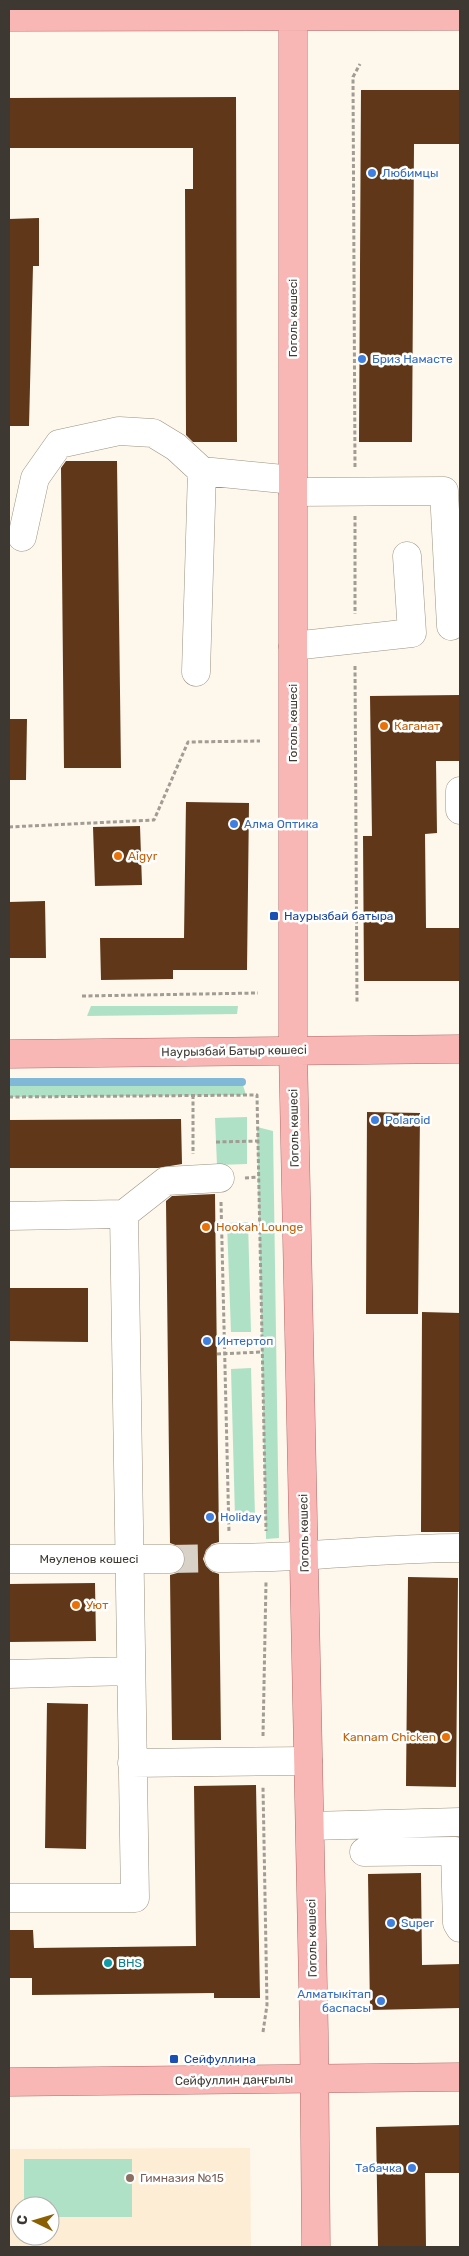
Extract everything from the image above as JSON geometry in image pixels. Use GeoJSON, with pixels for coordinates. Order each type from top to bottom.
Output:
{"type":"FeatureCollection","features":[{"type":"Feature","properties":{"kind":"main road"},"geometry":{"type":"LineString","coordinates":[[9,17],[80,13],[293,13],[460,16]]}},
{"type":"Feature","properties":{"kind":"main road","name":"Гоголь көшесі"},"geometry":{"type":"LineString","coordinates":[[293,13],[292,1051],[310,1826],[316,2247]]}},
{"type":"Feature","properties":{"kind":"main road","name":"Наурызбай Батыр көшесі"},"geometry":{"type":"LineString","coordinates":[[9,1054],[460,1049]]}},
{"type":"Feature","properties":{"kind":"main road","name":"Сейфуллин даңғылы"},"geometry":{"type":"LineString","coordinates":[[9,2082],[460,2077]]}},
{"type":"Feature","properties":{"kind":"lane"},"geometry":{"type":"LineString","coordinates":[[22,537],[34,478],[59,444],[119,431],[153,433],[176,448],[202,471],[293,486],[355,492],[444,491],[451,626]]}},
{"type":"Feature","properties":{"kind":"lane"},"geometry":{"type":"LineString","coordinates":[[196,672],[202,471]]}},
{"type":"Feature","properties":{"kind":"lane"},"geometry":{"type":"LineString","coordinates":[[293,646],[412,633],[407,556]]}},
{"type":"Feature","properties":{"kind":"lane"},"geometry":{"type":"LineString","coordinates":[[460,791],[460,810]]}},
{"type":"Feature","properties":{"kind":"lane"},"geometry":{"type":"LineString","coordinates":[[9,1216],[124,1214],[166,1181],[207,1179]]}},
{"type":"Feature","properties":{"kind":"lane"},"geometry":{"type":"LineString","coordinates":[[9,1898],[135,1898],[124,1214]]}},
{"type":"Feature","properties":{"kind":"lane"},"geometry":{"type":"LineString","coordinates":[[224,1548],[267,1558],[304,1554],[460,1548]]}},
{"type":"Feature","properties":{"kind":"lane","name":"Мәуленов көшесі"},"geometry":{"type":"LineString","coordinates":[[9,1559],[170,1559]]}},
{"type":"Feature","properties":{"kind":"lane"},"geometry":{"type":"LineString","coordinates":[[9,1674],[131,1671]]}},
{"type":"Feature","properties":{"kind":"lane"},"geometry":{"type":"LineString","coordinates":[[132,1763],[308,1761]]}},
{"type":"Feature","properties":{"kind":"lane"},"geometry":{"type":"LineString","coordinates":[[310,1826],[460,1822]]}},
{"type":"Feature","properties":{"kind":"lane"},"geometry":{"type":"LineString","coordinates":[[364,1852],[455,1851],[459,1912]]}},
{"type":"Feature","properties":{"kind":"path"},"geometry":{"type":"LineString","coordinates":[[357,1003],[353,77],[360,64]]}},
{"type":"Feature","properties":{"kind":"path"},"geometry":{"type":"LineString","coordinates":[[9,827],[154,820],[188,742],[260,742]]}},
{"type":"Feature","properties":{"kind":"path"},"geometry":{"type":"LineString","coordinates":[[82,996],[258,992]]}},
{"type":"Feature","properties":{"kind":"path"},"geometry":{"type":"LineString","coordinates":[[193,1095],[207,1179],[225,1354],[224,1548]]}},
{"type":"Feature","properties":{"kind":"path"},"geometry":{"type":"LineString","coordinates":[[9,1097],[257,1095]]}},
{"type":"Feature","properties":{"kind":"path"},"geometry":{"type":"LineString","coordinates":[[216,1142],[258,1142]]}},
{"type":"Feature","properties":{"kind":"path"},"geometry":{"type":"LineString","coordinates":[[217,1354],[262,1352]]}},
{"type":"Feature","properties":{"kind":"shaded area","name":"Гимназия №15"},"geometry":{"type":"Polygon","coordinates":[[[250,2148],[251,2247],[9,2247],[9,2149],[250,2148]]]}},
{"type":"Feature","properties":{"kind":"green space"},"geometry":{"type":"Polygon","coordinates":[[[91,1006],[238,1006],[237,1014],[87,1016],[91,1006]]]}},
{"type":"Feature","properties":{"kind":"green space"},"geometry":{"type":"Polygon","coordinates":[[[9,1082],[242,1082],[246,1095],[9,1097],[9,1082]]]}},
{"type":"Feature","properties":{"kind":"green space"},"geometry":{"type":"Polygon","coordinates":[[[247,1117],[247,1164],[217,1165],[215,1118],[247,1117]]]}},
{"type":"Feature","properties":{"kind":"green space"},"geometry":{"type":"Polygon","coordinates":[[[257,1127],[273,1131],[279,1538],[266,1539],[257,1127]]]}},
{"type":"Feature","properties":{"kind":"green space"},"geometry":{"type":"Polygon","coordinates":[[[248,1222],[251,1332],[231,1332],[227,1223],[248,1222]]]}},
{"type":"Feature","properties":{"kind":"green space"},"geometry":{"type":"Polygon","coordinates":[[[251,1368],[255,1517],[235,1517],[231,1369],[251,1368]]]}},
{"type":"Feature","properties":{"kind":"green space"},"geometry":{"type":"Polygon","coordinates":[[[24,2159],[132,2159],[132,2217],[60,2217],[60,2196],[24,2196],[24,2159]]]}},
{"type":"Feature","properties":{"kind":"building"},"geometry":{"type":"Polygon","coordinates":[[[361,90],[460,90],[460,144],[414,144],[412,442],[359,442],[361,90]]]}},
{"type":"Feature","properties":{"kind":"building"},"geometry":{"type":"Polygon","coordinates":[[[236,97],[237,442],[193,442],[186,435],[185,189],[193,189],[193,148],[9,148],[9,98],[236,97]]]}},
{"type":"Feature","properties":{"kind":"building"},"geometry":{"type":"Polygon","coordinates":[[[39,218],[39,266],[33,266],[29,426],[9,426],[9,219],[39,218]]]}},
{"type":"Feature","properties":{"kind":"building"},"geometry":{"type":"Polygon","coordinates":[[[66,461],[117,461],[121,768],[64,768],[61,468],[66,461]]]}},
{"type":"Feature","properties":{"kind":"building"},"geometry":{"type":"Polygon","coordinates":[[[460,695],[460,761],[436,761],[437,833],[425,834],[426,928],[460,928],[460,981],[364,981],[363,836],[372,836],[370,696],[460,695]]]}},
{"type":"Feature","properties":{"kind":"building"},"geometry":{"type":"Polygon","coordinates":[[[9,719],[27,719],[26,780],[9,780],[9,719]]]}},
{"type":"Feature","properties":{"kind":"building"},"geometry":{"type":"Polygon","coordinates":[[[186,802],[249,803],[247,970],[173,970],[173,979],[101,980],[100,938],[184,938],[186,802]]]}},
{"type":"Feature","properties":{"kind":"building","name":"Aigyr"},"geometry":{"type":"Polygon","coordinates":[[[140,826],[142,885],[95,886],[93,827],[140,826]]]}},
{"type":"Feature","properties":{"kind":"building"},"geometry":{"type":"Polygon","coordinates":[[[45,901],[46,958],[9,958],[9,902],[45,901]]]}},
{"type":"Feature","properties":{"kind":"building"},"geometry":{"type":"Polygon","coordinates":[[[367,1112],[420,1113],[418,1314],[366,1314],[367,1112]]]}},
{"type":"Feature","properties":{"kind":"building"},"geometry":{"type":"Polygon","coordinates":[[[181,1119],[182,1164],[158,1168],[9,1168],[9,1120],[181,1119]]]}},
{"type":"Feature","properties":{"kind":"building"},"geometry":{"type":"Polygon","coordinates":[[[215,1194],[219,1542],[212,1544],[206,1550],[203,1559],[211,1571],[219,1574],[221,1740],[172,1740],[170,1575],[177,1573],[183,1567],[186,1559],[184,1552],[178,1546],[170,1543],[166,1201],[172,1196],[215,1194]]]}},
{"type":"Feature","properties":{"kind":"building"},"geometry":{"type":"Polygon","coordinates":[[[9,1288],[88,1288],[88,1342],[9,1341],[9,1288]]]}},
{"type":"Feature","properties":{"kind":"building"},"geometry":{"type":"Polygon","coordinates":[[[422,1312],[460,1313],[460,1532],[421,1532],[422,1312]]]}},
{"type":"Feature","properties":{"kind":"building"},"geometry":{"type":"Polygon","coordinates":[[[408,1577],[458,1578],[456,1787],[406,1786],[408,1577]]]}},
{"type":"Feature","properties":{"kind":"building"},"geometry":{"type":"Polygon","coordinates":[[[95,1583],[96,1641],[9,1642],[9,1584],[95,1583]]]}},
{"type":"Feature","properties":{"kind":"building"},"geometry":{"type":"Polygon","coordinates":[[[47,1703],[88,1704],[86,1849],[45,1848],[47,1703]]]}},
{"type":"Feature","properties":{"kind":"building"},"geometry":{"type":"Polygon","coordinates":[[[256,1785],[260,1998],[214,1998],[214,1993],[32,1995],[32,1978],[9,1978],[9,1930],[33,1930],[34,1948],[196,1946],[194,1786],[256,1785]]]}},
{"type":"Feature","properties":{"kind":"building"},"geometry":{"type":"Polygon","coordinates":[[[421,1873],[422,1965],[460,1964],[460,2008],[370,2010],[368,1874],[421,1873]]]}},
{"type":"Feature","properties":{"kind":"building"},"geometry":{"type":"Polygon","coordinates":[[[460,2125],[460,2173],[425,2173],[426,2247],[378,2247],[376,2127],[460,2125]]]}},
{"type":"Feature","properties":{"kind":"waterway"},"geometry":{"type":"LineString","coordinates":[[9,1082],[242,1082]]}},
{"type":"Feature","properties":{"kind":"tunnel"},"geometry":{"type":"LineString","coordinates":[[170,1559],[219,1558]]}},
{"type":"Feature","properties":{"kind":"place","name":"Любимцы"},"geometry":{"type":"Point","coordinates":[372,173]}},
{"type":"Feature","properties":{"kind":"place","name":"Бриз Намасте"},"geometry":{"type":"Point","coordinates":[362,359]}},
{"type":"Feature","properties":{"kind":"place","name":"Каганат"},"geometry":{"type":"Point","coordinates":[384,726]}},
{"type":"Feature","properties":{"kind":"place","name":"Алма Оптика"},"geometry":{"type":"Point","coordinates":[234,824]}},
{"type":"Feature","properties":{"kind":"place","name":"Aigyr"},"geometry":{"type":"Point","coordinates":[118,856]}},
{"type":"Feature","properties":{"kind":"place","name":"Наурызбай батыра"},"geometry":{"type":"Point","coordinates":[274,916]}},
{"type":"Feature","properties":{"kind":"place","name":"Polaroid"},"geometry":{"type":"Point","coordinates":[375,1120]}},
{"type":"Feature","properties":{"kind":"place","name":"Hookah Lounge"},"geometry":{"type":"Point","coordinates":[206,1227]}},
{"type":"Feature","properties":{"kind":"place","name":"Интертоп"},"geometry":{"type":"Point","coordinates":[207,1341]}},
{"type":"Feature","properties":{"kind":"place","name":"Holiday"},"geometry":{"type":"Point","coordinates":[210,1517]}},
{"type":"Feature","properties":{"kind":"place","name":"Уют"},"geometry":{"type":"Point","coordinates":[76,1605]}},
{"type":"Feature","properties":{"kind":"place","name":"Kannam Chicken"},"geometry":{"type":"Point","coordinates":[446,1737]}},
{"type":"Feature","properties":{"kind":"place","name":"Super"},"geometry":{"type":"Point","coordinates":[391,1923]}},
{"type":"Feature","properties":{"kind":"place","name":"BHS"},"geometry":{"type":"Point","coordinates":[108,1963]}},
{"type":"Feature","properties":{"kind":"place","name":"Алматыкітап баспасы"},"geometry":{"type":"Point","coordinates":[381,2001]}},
{"type":"Feature","properties":{"kind":"place","name":"Сейфуллина"},"geometry":{"type":"Point","coordinates":[174,2059]}},
{"type":"Feature","properties":{"kind":"place","name":"Табачка"},"geometry":{"type":"Point","coordinates":[412,2168]}},
{"type":"Feature","properties":{"kind":"place","name":"Гимназия №15"},"geometry":{"type":"Point","coordinates":[130,2178]}}]}
